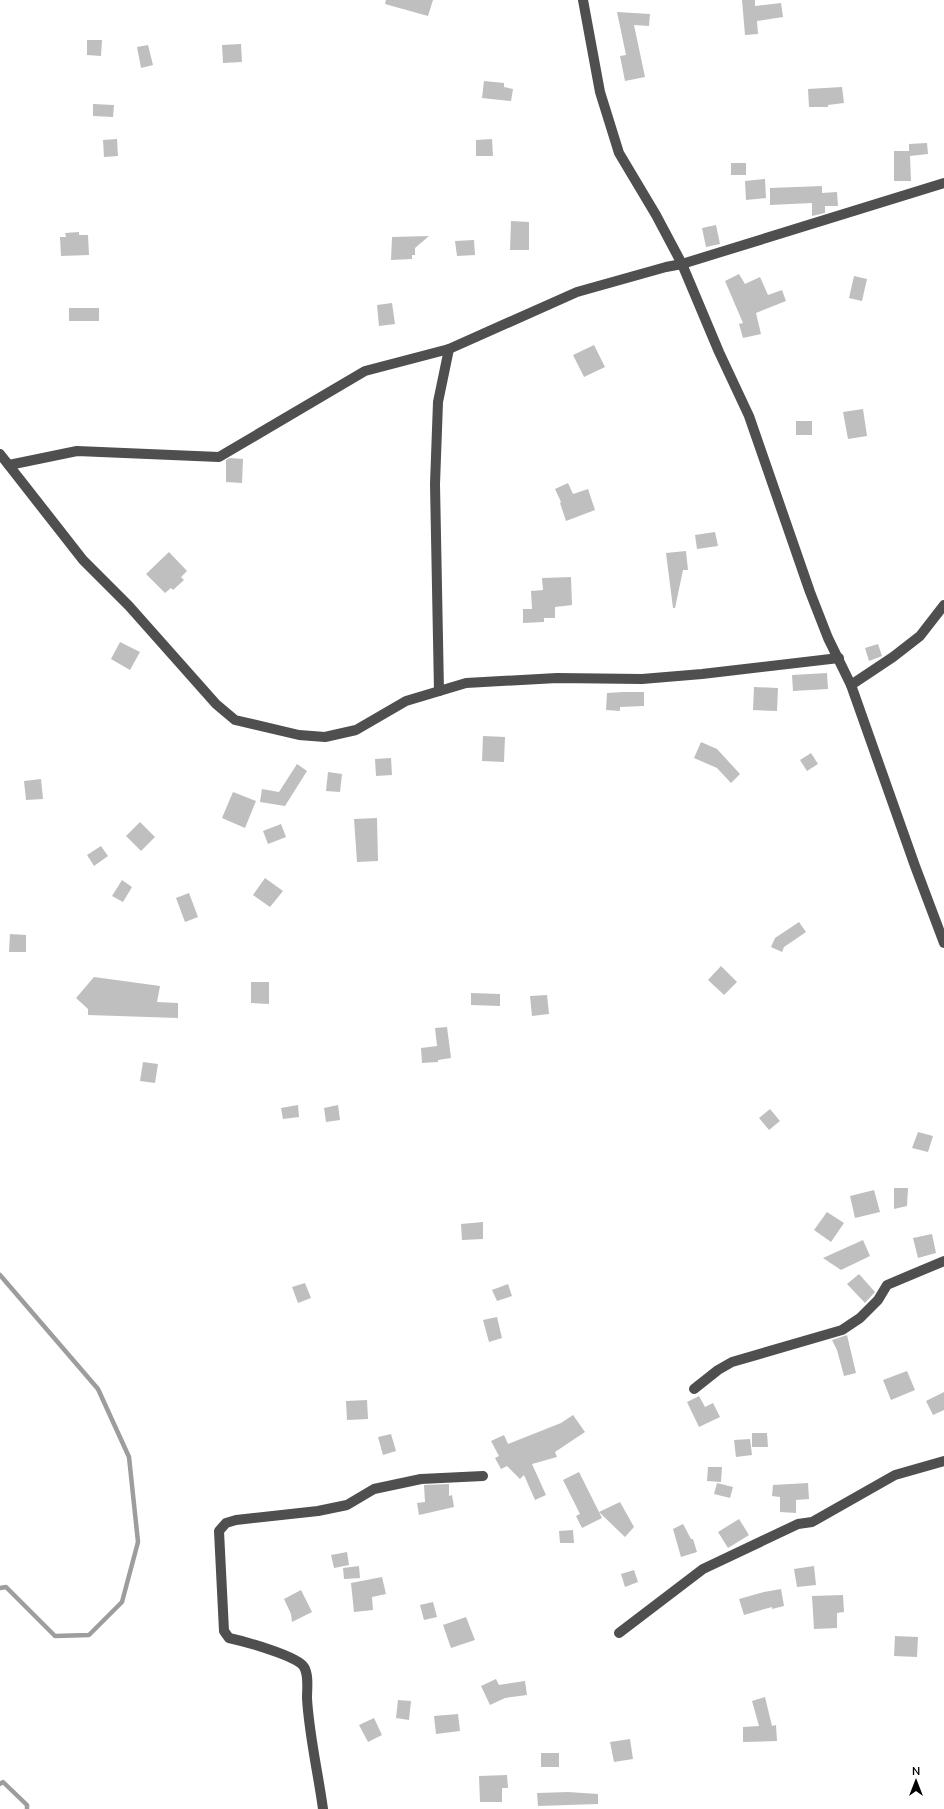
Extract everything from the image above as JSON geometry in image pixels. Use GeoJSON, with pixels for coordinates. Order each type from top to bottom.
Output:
{"type":"FeatureCollection","features":[{"type":"Feature","properties":{"kind":"street"},"geometry":{"type":"LineString","coordinates":[[583,0],[600,92],[619,153],[656,215],[682,264],[719,352],[749,416],[810,592],[828,638],[851,685],[944,943]]}},
{"type":"Feature","properties":{"kind":"street"},"geometry":{"type":"LineString","coordinates":[[9,465],[77,451],[219,457],[366,371],[449,349],[577,292],[666,267],[682,264],[944,183]]}},
{"type":"Feature","properties":{"kind":"street"},"geometry":{"type":"LineString","coordinates":[[439,691],[435,484],[438,402],[449,349]]}},
{"type":"Feature","properties":{"kind":"street"},"geometry":{"type":"LineString","coordinates":[[0,454],[83,560],[129,606],[216,704],[235,720],[299,735],[325,737],[356,730],[406,701],[466,684],[557,678],[642,679],[702,674],[839,658]]}},
{"type":"Feature","properties":{"kind":"street"},"geometry":{"type":"LineString","coordinates":[[851,685],[893,657],[920,636],[944,605]]}},
{"type":"Feature","properties":{"kind":"street"},"geometry":{"type":"LineString","coordinates":[[694,1389],[718,1370],[732,1362],[842,1330],[860,1318],[878,1300],[887,1285],[944,1261]]}},
{"type":"Feature","properties":{"kind":"street"},"geometry":{"type":"LineString","coordinates":[[619,1633],[703,1569],[798,1524],[812,1522],[895,1475],[944,1461]]}},
{"type":"Feature","properties":{"kind":"street"},"geometry":{"type":"LineString","coordinates":[[323,1809],[313,1746],[304,1666],[297,1661],[271,1650],[228,1638],[224,1632],[219,1531],[226,1523],[236,1520],[318,1511],[347,1505],[374,1489],[421,1479],[483,1476]]}},
{"type":"Feature","properties":{"kind":"building"},"geometry":{"type":"Polygon","coordinates":[[[386,0],[433,0],[428,16],[385,4],[386,0]]]}},
{"type":"Feature","properties":{"kind":"building"},"geometry":{"type":"Polygon","coordinates":[[[742,0],[755,0],[755,6],[781,3],[783,17],[757,21],[758,34],[745,35],[742,0]]]}},
{"type":"Feature","properties":{"kind":"building"},"geometry":{"type":"Polygon","coordinates":[[[617,12],[650,14],[649,26],[634,25],[645,77],[625,81],[620,56],[626,55],[617,12]]]}},
{"type":"Feature","properties":{"kind":"building"},"geometry":{"type":"Polygon","coordinates":[[[87,40],[102,40],[101,56],[87,55],[87,40]]]}},
{"type":"Feature","properties":{"kind":"building"},"geometry":{"type":"Polygon","coordinates":[[[241,44],[242,62],[223,63],[222,45],[241,44]]]}},
{"type":"Feature","properties":{"kind":"building"},"geometry":{"type":"Polygon","coordinates":[[[148,45],[153,65],[141,68],[137,47],[148,45]]]}},
{"type":"Feature","properties":{"kind":"building"},"geometry":{"type":"Polygon","coordinates":[[[484,81],[504,83],[504,87],[513,89],[511,101],[482,98],[484,81]]]}},
{"type":"Feature","properties":{"kind":"building"},"geometry":{"type":"Polygon","coordinates":[[[842,87],[844,103],[828,105],[828,107],[809,107],[808,89],[842,87]]]}},
{"type":"Feature","properties":{"kind":"building"},"geometry":{"type":"Polygon","coordinates":[[[93,104],[114,105],[113,117],[93,116],[93,104]]]}},
{"type":"Feature","properties":{"kind":"building"},"geometry":{"type":"Polygon","coordinates":[[[117,139],[118,156],[104,157],[103,140],[117,139]]]}},
{"type":"Feature","properties":{"kind":"building"},"geometry":{"type":"Polygon","coordinates":[[[492,139],[493,156],[476,156],[476,140],[492,139]]]}},
{"type":"Feature","properties":{"kind":"building"},"geometry":{"type":"Polygon","coordinates":[[[927,143],[928,154],[910,156],[911,181],[894,181],[894,151],[909,151],[909,144],[927,143]]]}},
{"type":"Feature","properties":{"kind":"building"},"geometry":{"type":"Polygon","coordinates":[[[731,163],[746,163],[746,175],[731,175],[731,163]]]}},
{"type":"Feature","properties":{"kind":"building"},"geometry":{"type":"Polygon","coordinates":[[[765,179],[766,198],[746,200],[745,181],[765,179]]]}},
{"type":"Feature","properties":{"kind":"building"},"geometry":{"type":"Polygon","coordinates":[[[822,186],[822,193],[837,192],[838,206],[825,206],[825,213],[812,216],[812,203],[770,205],[770,188],[822,186]]]}},
{"type":"Feature","properties":{"kind":"building"},"geometry":{"type":"Polygon","coordinates":[[[511,221],[529,222],[529,250],[510,250],[511,221]]]}},
{"type":"Feature","properties":{"kind":"building"},"geometry":{"type":"Polygon","coordinates":[[[716,225],[720,244],[706,247],[702,228],[716,225]]]}},
{"type":"Feature","properties":{"kind":"building"},"geometry":{"type":"Polygon","coordinates":[[[79,232],[79,235],[88,235],[89,255],[61,256],[60,237],[66,237],[65,233],[79,232]]]}},
{"type":"Feature","properties":{"kind":"building"},"geometry":{"type":"Polygon","coordinates":[[[429,236],[415,248],[415,255],[412,255],[412,259],[391,260],[392,237],[429,236]]]}},
{"type":"Feature","properties":{"kind":"building"},"geometry":{"type":"Polygon","coordinates":[[[474,240],[475,255],[457,256],[455,241],[474,240]]]}},
{"type":"Feature","properties":{"kind":"building"},"geometry":{"type":"Polygon","coordinates":[[[739,274],[745,284],[760,277],[768,295],[782,290],[786,301],[756,313],[761,334],[743,338],[739,324],[743,323],[725,281],[739,274]]]}},
{"type":"Feature","properties":{"kind":"building"},"geometry":{"type":"Polygon","coordinates":[[[854,276],[867,279],[862,301],[849,298],[854,276]]]}},
{"type":"Feature","properties":{"kind":"building"},"geometry":{"type":"Polygon","coordinates":[[[392,303],[395,324],[379,326],[377,305],[392,303]]]}},
{"type":"Feature","properties":{"kind":"building"},"geometry":{"type":"Polygon","coordinates":[[[69,308],[99,308],[99,321],[69,321],[69,308]]]}},
{"type":"Feature","properties":{"kind":"building"},"geometry":{"type":"Polygon","coordinates":[[[594,345],[605,367],[584,377],[573,355],[594,345]]]}},
{"type":"Feature","properties":{"kind":"building"},"geometry":{"type":"Polygon","coordinates":[[[863,409],[867,436],[848,439],[843,412],[863,409]]]}},
{"type":"Feature","properties":{"kind":"building"},"geometry":{"type":"Polygon","coordinates":[[[796,421],[812,421],[812,435],[796,435],[796,421]]]}},
{"type":"Feature","properties":{"kind":"building"},"geometry":{"type":"Polygon","coordinates":[[[230,458],[243,459],[242,483],[226,482],[226,460],[230,458]]]}},
{"type":"Feature","properties":{"kind":"building"},"geometry":{"type":"Polygon","coordinates":[[[568,483],[573,494],[588,489],[595,510],[566,521],[560,503],[561,502],[555,489],[568,483]]]}},
{"type":"Feature","properties":{"kind":"building"},"geometry":{"type":"Polygon","coordinates":[[[715,532],[718,546],[697,549],[695,535],[715,532]]]}},
{"type":"Feature","properties":{"kind":"building"},"geometry":{"type":"Polygon","coordinates":[[[686,551],[688,570],[683,570],[675,608],[673,608],[666,553],[686,551]]]}},
{"type":"Feature","properties":{"kind":"building"},"geometry":{"type":"Polygon","coordinates":[[[169,552],[187,571],[181,577],[184,580],[173,590],[171,588],[165,593],[146,574],[169,552]]]}},
{"type":"Feature","properties":{"kind":"building"},"geometry":{"type":"Polygon","coordinates":[[[571,577],[572,605],[555,607],[555,618],[544,618],[544,622],[523,623],[523,609],[532,609],[531,591],[543,590],[542,578],[571,577]]]}},
{"type":"Feature","properties":{"kind":"building"},"geometry":{"type":"Polygon","coordinates":[[[120,642],[140,652],[130,670],[111,659],[120,642]]]}},
{"type":"Feature","properties":{"kind":"building"},"geometry":{"type":"Polygon","coordinates":[[[878,644],[882,656],[869,661],[865,648],[878,644]]]}},
{"type":"Feature","properties":{"kind":"building"},"geometry":{"type":"Polygon","coordinates":[[[827,673],[828,689],[793,691],[792,675],[827,673]]]}},
{"type":"Feature","properties":{"kind":"building"},"geometry":{"type":"Polygon","coordinates":[[[754,687],[778,688],[777,711],[753,710],[754,687]]]}},
{"type":"Feature","properties":{"kind":"building"},"geometry":{"type":"Polygon","coordinates":[[[644,692],[644,706],[620,707],[620,711],[606,710],[607,693],[644,692]]]}},
{"type":"Feature","properties":{"kind":"building"},"geometry":{"type":"Polygon","coordinates":[[[483,736],[505,737],[504,762],[482,761],[483,736]]]}},
{"type":"Feature","properties":{"kind":"building"},"geometry":{"type":"Polygon","coordinates":[[[701,742],[717,749],[740,774],[731,783],[717,768],[694,758],[701,742]]]}},
{"type":"Feature","properties":{"kind":"building"},"geometry":{"type":"Polygon","coordinates":[[[811,753],[818,764],[807,771],[800,760],[811,753]]]}},
{"type":"Feature","properties":{"kind":"building"},"geometry":{"type":"Polygon","coordinates":[[[391,758],[392,775],[376,776],[375,759],[391,758]]]}},
{"type":"Feature","properties":{"kind":"building"},"geometry":{"type":"Polygon","coordinates":[[[297,764],[307,771],[285,806],[260,802],[262,789],[279,792],[297,764]]]}},
{"type":"Feature","properties":{"kind":"building"},"geometry":{"type":"Polygon","coordinates":[[[328,772],[342,774],[340,792],[326,791],[328,772]]]}},
{"type":"Feature","properties":{"kind":"building"},"geometry":{"type":"Polygon","coordinates":[[[41,779],[43,799],[26,800],[24,781],[41,779]]]}},
{"type":"Feature","properties":{"kind":"building"},"geometry":{"type":"Polygon","coordinates":[[[233,792],[256,801],[245,828],[222,818],[233,792]]]}},
{"type":"Feature","properties":{"kind":"building"},"geometry":{"type":"Polygon","coordinates":[[[377,818],[378,861],[357,862],[354,819],[377,818]]]}},
{"type":"Feature","properties":{"kind":"building"},"geometry":{"type":"Polygon","coordinates":[[[140,822],[155,837],[141,851],[126,836],[140,822]]]}},
{"type":"Feature","properties":{"kind":"building"},"geometry":{"type":"Polygon","coordinates":[[[281,824],[286,837],[268,844],[263,831],[281,824]]]}},
{"type":"Feature","properties":{"kind":"building"},"geometry":{"type":"Polygon","coordinates":[[[101,846],[108,856],[94,866],[87,855],[101,846]]]}},
{"type":"Feature","properties":{"kind":"building"},"geometry":{"type":"Polygon","coordinates":[[[265,878],[283,891],[270,907],[253,895],[265,878]]]}},
{"type":"Feature","properties":{"kind":"building"},"geometry":{"type":"Polygon","coordinates":[[[122,880],[132,887],[123,902],[112,896],[122,880]]]}},
{"type":"Feature","properties":{"kind":"building"},"geometry":{"type":"Polygon","coordinates":[[[189,893],[198,917],[185,922],[176,898],[189,893]]]}},
{"type":"Feature","properties":{"kind":"building"},"geometry":{"type":"Polygon","coordinates":[[[799,922],[806,932],[784,947],[782,952],[771,947],[775,938],[799,922]]]}},
{"type":"Feature","properties":{"kind":"building"},"geometry":{"type":"Polygon","coordinates":[[[10,934],[26,935],[26,952],[9,952],[10,934]]]}},
{"type":"Feature","properties":{"kind":"building"},"geometry":{"type":"Polygon","coordinates":[[[721,966],[737,982],[724,995],[708,980],[721,966]]]}},
{"type":"Feature","properties":{"kind":"building"},"geometry":{"type":"Polygon","coordinates":[[[94,977],[160,986],[157,1002],[178,1003],[178,1018],[88,1015],[88,1009],[76,998],[94,977]]]}},
{"type":"Feature","properties":{"kind":"building"},"geometry":{"type":"Polygon","coordinates":[[[251,982],[269,982],[269,1004],[251,1003],[251,982]]]}},
{"type":"Feature","properties":{"kind":"building"},"geometry":{"type":"Polygon","coordinates":[[[471,993],[500,994],[500,1006],[471,1005],[471,993]]]}},
{"type":"Feature","properties":{"kind":"building"},"geometry":{"type":"Polygon","coordinates":[[[547,995],[549,1014],[532,1016],[530,996],[547,995]]]}},
{"type":"Feature","properties":{"kind":"building"},"geometry":{"type":"Polygon","coordinates":[[[447,1027],[451,1058],[438,1060],[438,1062],[422,1063],[421,1048],[437,1046],[435,1028],[447,1027]]]}},
{"type":"Feature","properties":{"kind":"building"},"geometry":{"type":"Polygon","coordinates":[[[143,1062],[158,1064],[155,1083],[140,1081],[143,1062]]]}},
{"type":"Feature","properties":{"kind":"building"},"geometry":{"type":"Polygon","coordinates":[[[298,1105],[299,1117],[283,1119],[281,1108],[298,1105]]]}},
{"type":"Feature","properties":{"kind":"building"},"geometry":{"type":"Polygon","coordinates":[[[338,1105],[340,1120],[326,1122],[324,1108],[338,1105]]]}},
{"type":"Feature","properties":{"kind":"building"},"geometry":{"type":"Polygon","coordinates":[[[770,1109],[780,1121],[769,1130],[759,1118],[770,1109]]]}},
{"type":"Feature","properties":{"kind":"building"},"geometry":{"type":"Polygon","coordinates":[[[918,1132],[933,1136],[928,1152],[912,1148],[918,1132]]]}},
{"type":"Feature","properties":{"kind":"building"},"geometry":{"type":"Polygon","coordinates":[[[894,1188],[908,1188],[907,1206],[894,1209],[894,1188]]]}},
{"type":"Feature","properties":{"kind":"building"},"geometry":{"type":"Polygon","coordinates":[[[874,1190],[880,1212],[855,1218],[850,1196],[874,1190]]]}},
{"type":"Feature","properties":{"kind":"building"},"geometry":{"type":"Polygon","coordinates":[[[827,1212],[844,1223],[831,1242],[814,1230],[827,1212]]]}},
{"type":"Feature","properties":{"kind":"building"},"geometry":{"type":"Polygon","coordinates":[[[483,1222],[483,1239],[462,1240],[461,1224],[483,1222]]]}},
{"type":"Feature","properties":{"kind":"building"},"geometry":{"type":"Polygon","coordinates":[[[932,1234],[936,1253],[918,1258],[913,1238],[932,1234]]]}},
{"type":"Feature","properties":{"kind":"building"},"geometry":{"type":"Polygon","coordinates":[[[863,1240],[870,1256],[841,1270],[823,1258],[863,1240]]]}},
{"type":"Feature","properties":{"kind":"building"},"geometry":{"type":"Polygon","coordinates":[[[859,1274],[875,1292],[865,1303],[847,1284],[859,1274]]]}},
{"type":"Feature","properties":{"kind":"building"},"geometry":{"type":"Polygon","coordinates":[[[305,1283],[311,1298],[298,1303],[292,1287],[305,1283]]]}},
{"type":"Feature","properties":{"kind":"building"},"geometry":{"type":"Polygon","coordinates":[[[508,1284],[512,1296],[497,1301],[492,1290],[508,1284]]]}},
{"type":"Feature","properties":{"kind":"building"},"geometry":{"type":"Polygon","coordinates":[[[497,1317],[502,1338],[489,1342],[483,1320],[497,1317]]]}},
{"type":"Feature","properties":{"kind":"building"},"geometry":{"type":"Polygon","coordinates":[[[847,1335],[856,1373],[844,1376],[837,1350],[832,1340],[847,1335]]]}},
{"type":"Feature","properties":{"kind":"building"},"geometry":{"type":"Polygon","coordinates":[[[907,1371],[915,1390],[891,1400],[883,1380],[907,1371]]]}},
{"type":"Feature","properties":{"kind":"building"},"geometry":{"type":"Polygon","coordinates":[[[944,1392],[944,1410],[933,1415],[926,1401],[944,1392]]]}},
{"type":"Feature","properties":{"kind":"building"},"geometry":{"type":"Polygon","coordinates":[[[699,1396],[705,1407],[713,1403],[720,1417],[699,1427],[687,1402],[699,1396]]]}},
{"type":"Feature","properties":{"kind":"building"},"geometry":{"type":"Polygon","coordinates":[[[367,1400],[368,1419],[347,1420],[346,1401],[367,1400]]]}},
{"type":"Feature","properties":{"kind":"building"},"geometry":{"type":"Polygon","coordinates":[[[573,1415],[585,1432],[555,1452],[557,1457],[532,1464],[546,1495],[535,1500],[524,1475],[520,1479],[507,1466],[501,1469],[495,1458],[499,1456],[491,1441],[504,1435],[508,1444],[561,1423],[573,1415]]]}},
{"type":"Feature","properties":{"kind":"building"},"geometry":{"type":"Polygon","coordinates":[[[752,1433],[767,1433],[768,1447],[752,1447],[752,1433]]]}},
{"type":"Feature","properties":{"kind":"building"},"geometry":{"type":"Polygon","coordinates":[[[391,1434],[396,1451],[383,1455],[378,1437],[391,1434]]]}},
{"type":"Feature","properties":{"kind":"building"},"geometry":{"type":"Polygon","coordinates":[[[750,1439],[752,1455],[736,1457],[734,1440],[750,1439]]]}},
{"type":"Feature","properties":{"kind":"building"},"geometry":{"type":"Polygon","coordinates":[[[708,1467],[722,1467],[721,1482],[707,1481],[708,1467]]]}},
{"type":"Feature","properties":{"kind":"building"},"geometry":{"type":"Polygon","coordinates":[[[579,1472],[602,1518],[582,1528],[576,1516],[580,1514],[563,1480],[579,1472]]]}},
{"type":"Feature","properties":{"kind":"building"},"geometry":{"type":"Polygon","coordinates":[[[717,1483],[733,1487],[730,1498],[714,1494],[717,1483]]]}},
{"type":"Feature","properties":{"kind":"building"},"geometry":{"type":"Polygon","coordinates":[[[808,1483],[809,1499],[796,1500],[796,1513],[780,1512],[780,1497],[772,1496],[773,1485],[808,1483]]]}},
{"type":"Feature","properties":{"kind":"building"},"geometry":{"type":"Polygon","coordinates":[[[449,1484],[449,1496],[452,1495],[454,1507],[419,1515],[417,1503],[425,1502],[424,1485],[449,1484]]]}},
{"type":"Feature","properties":{"kind":"building"},"geometry":{"type":"Polygon","coordinates":[[[620,1502],[634,1527],[625,1537],[599,1512],[620,1502]]]}},
{"type":"Feature","properties":{"kind":"building"},"geometry":{"type":"Polygon","coordinates":[[[739,1519],[749,1535],[728,1548],[718,1532],[739,1519]]]}},
{"type":"Feature","properties":{"kind":"building"},"geometry":{"type":"Polygon","coordinates":[[[683,1524],[691,1539],[693,1539],[697,1552],[681,1557],[673,1529],[683,1524]]]}},
{"type":"Feature","properties":{"kind":"building"},"geometry":{"type":"Polygon","coordinates":[[[573,1530],[574,1543],[560,1543],[559,1531],[573,1530]]]}},
{"type":"Feature","properties":{"kind":"building"},"geometry":{"type":"Polygon","coordinates":[[[347,1552],[349,1565],[334,1568],[331,1555],[347,1552]]]}},
{"type":"Feature","properties":{"kind":"building"},"geometry":{"type":"Polygon","coordinates":[[[359,1566],[360,1578],[344,1579],[343,1568],[359,1566]]]}},
{"type":"Feature","properties":{"kind":"building"},"geometry":{"type":"Polygon","coordinates":[[[814,1566],[816,1585],[797,1587],[794,1569],[814,1566]]]}},
{"type":"Feature","properties":{"kind":"building"},"geometry":{"type":"Polygon","coordinates":[[[634,1570],[638,1582],[625,1587],[621,1574],[634,1570]]]}},
{"type":"Feature","properties":{"kind":"building"},"geometry":{"type":"Polygon","coordinates":[[[382,1577],[386,1594],[372,1597],[373,1610],[354,1612],[351,1583],[382,1577]]]}},
{"type":"Feature","properties":{"kind":"building"},"geometry":{"type":"Polygon","coordinates":[[[781,1589],[784,1606],[772,1609],[772,1607],[744,1615],[739,1599],[781,1589]]]}},
{"type":"Feature","properties":{"kind":"building"},"geometry":{"type":"Polygon","coordinates":[[[301,1590],[312,1612],[292,1622],[291,1614],[284,1599],[301,1590]]]}},
{"type":"Feature","properties":{"kind":"building"},"geometry":{"type":"Polygon","coordinates":[[[843,1595],[844,1612],[837,1613],[837,1628],[814,1629],[812,1596],[843,1595]]]}},
{"type":"Feature","properties":{"kind":"building"},"geometry":{"type":"Polygon","coordinates":[[[433,1602],[437,1617],[424,1620],[420,1605],[433,1602]]]}},
{"type":"Feature","properties":{"kind":"building"},"geometry":{"type":"Polygon","coordinates":[[[466,1617],[475,1640],[451,1648],[443,1625],[466,1617]]]}},
{"type":"Feature","properties":{"kind":"building"},"geometry":{"type":"Polygon","coordinates":[[[895,1636],[918,1637],[917,1657],[894,1656],[895,1636]]]}},
{"type":"Feature","properties":{"kind":"building"},"geometry":{"type":"Polygon","coordinates":[[[496,1679],[499,1685],[525,1681],[527,1695],[505,1698],[490,1705],[481,1686],[496,1679]]]}},
{"type":"Feature","properties":{"kind":"building"},"geometry":{"type":"Polygon","coordinates":[[[765,1697],[772,1726],[776,1725],[777,1741],[743,1742],[743,1727],[759,1726],[752,1701],[765,1697]]]}},
{"type":"Feature","properties":{"kind":"building"},"geometry":{"type":"Polygon","coordinates":[[[398,1700],[411,1701],[409,1720],[396,1718],[398,1700]]]}},
{"type":"Feature","properties":{"kind":"building"},"geometry":{"type":"Polygon","coordinates":[[[458,1714],[460,1731],[436,1734],[434,1716],[458,1714]]]}},
{"type":"Feature","properties":{"kind":"building"},"geometry":{"type":"Polygon","coordinates":[[[374,1718],[382,1735],[368,1742],[359,1725],[374,1718]]]}},
{"type":"Feature","properties":{"kind":"building"},"geometry":{"type":"Polygon","coordinates":[[[630,1739],[633,1759],[614,1762],[610,1742],[630,1739]]]}},
{"type":"Feature","properties":{"kind":"building"},"geometry":{"type":"Polygon","coordinates":[[[541,1753],[559,1753],[559,1767],[541,1767],[541,1753]]]}},
{"type":"Feature","properties":{"kind":"building"},"geometry":{"type":"Polygon","coordinates":[[[507,1775],[508,1788],[502,1788],[502,1802],[480,1802],[479,1776],[507,1775]]]}},
{"type":"Feature","properties":{"kind":"building"},"geometry":{"type":"Polygon","coordinates":[[[568,1792],[598,1794],[598,1804],[538,1806],[537,1793],[568,1792]]]}},
{"type":"Feature","properties":{"kind":"waterway"},"geometry":{"type":"LineString","coordinates":[[0,1275],[98,1389],[129,1457],[138,1542],[122,1602],[89,1635],[55,1636],[6,1587],[0,1588]]}},
{"type":"Feature","properties":{"kind":"waterway"},"geometry":{"type":"LineString","coordinates":[[0,1784],[3,1782],[27,1805],[27,1809]]}}]}
